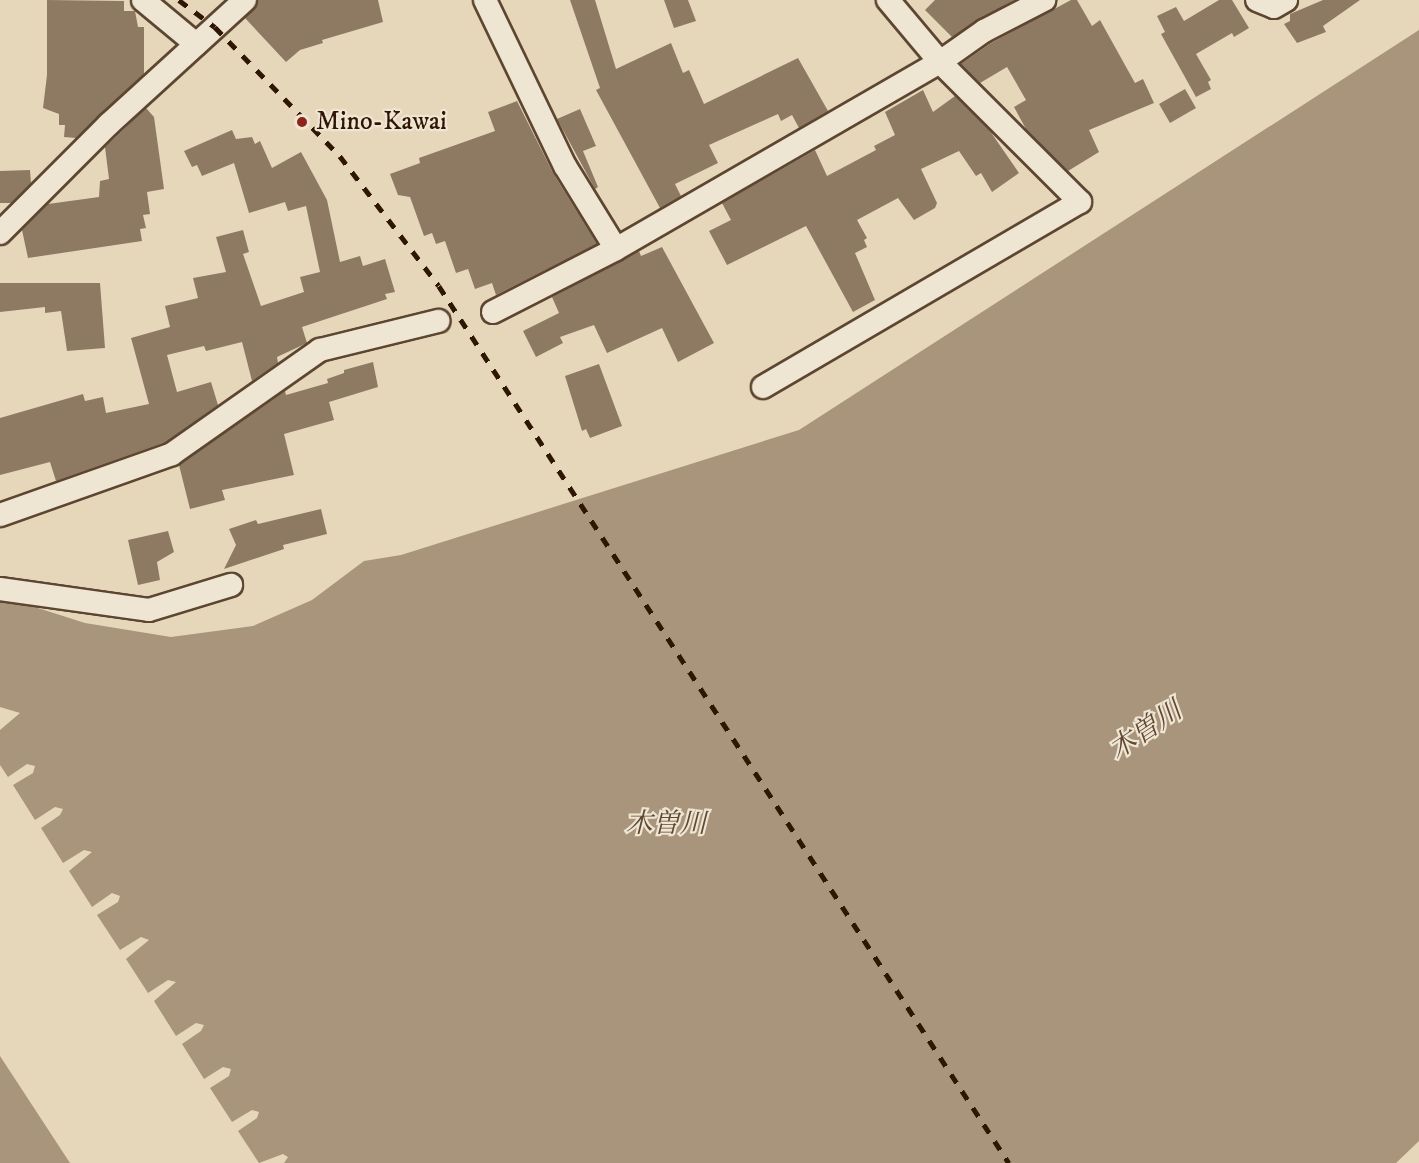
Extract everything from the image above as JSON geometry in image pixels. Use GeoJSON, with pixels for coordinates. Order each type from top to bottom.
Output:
{"type":"FeatureCollection","features":[{"type":"Feature","properties":{"kind":"street"},"geometry":{"type":"LineString","coordinates":[[143,0],[196,44]]}},
{"type":"Feature","properties":{"kind":"street"},"geometry":{"type":"LineString","coordinates":[[0,233],[109,124],[245,0]]}},
{"type":"Feature","properties":{"kind":"street"},"geometry":{"type":"LineString","coordinates":[[485,0],[565,166],[616,249]]}},
{"type":"Feature","properties":{"kind":"street"},"geometry":{"type":"LineString","coordinates":[[763,387],[1080,202],[939,62],[888,0]]}},
{"type":"Feature","properties":{"kind":"street"},"geometry":{"type":"LineString","coordinates":[[493,312],[616,249],[939,62],[984,31],[1044,0]]}},
{"type":"Feature","properties":{"kind":"street"},"geometry":{"type":"LineString","coordinates":[[1257,0],[1274,7],[1286,0]]}},
{"type":"Feature","properties":{"kind":"street"},"geometry":{"type":"LineString","coordinates":[[0,515],[172,454],[320,350],[438,321]]}},
{"type":"Feature","properties":{"kind":"street"},"geometry":{"type":"LineString","coordinates":[[0,589],[149,610],[231,585]]}},
{"type":"Feature","properties":{"kind":"water","name":"木曽川"},"geometry":{"type":"Polygon","coordinates":[[[1419,30],[1419,1141],[1396,1163],[284,1163],[288,1157],[283,1154],[259,1163],[238,1131],[257,1118],[259,1112],[252,1110],[232,1122],[210,1088],[229,1076],[231,1069],[223,1067],[204,1079],[182,1044],[201,1031],[204,1025],[196,1023],[176,1036],[154,1001],[176,982],[168,980],[148,993],[126,959],[149,940],[141,937],[120,950],[97,915],[118,902],[120,896],[112,893],[92,907],[69,871],[92,852],[84,850],[63,863],[41,828],[60,815],[63,809],[55,807],[35,820],[13,785],[33,773],[35,766],[27,764],[8,777],[0,765],[0,730],[20,713],[0,707],[0,596],[85,623],[171,637],[253,626],[312,600],[364,561],[401,555],[799,430],[1419,30]]]}},
{"type":"Feature","properties":{"kind":"water"},"geometry":{"type":"Polygon","coordinates":[[[0,1056],[70,1163],[0,1163],[0,1056]]]}},
{"type":"Feature","properties":{"kind":"building"},"geometry":{"type":"Polygon","coordinates":[[[47,0],[124,1],[124,11],[135,11],[138,27],[144,27],[144,74],[76,138],[64,137],[65,125],[59,125],[59,114],[43,108],[47,75],[47,0]]]}},
{"type":"Feature","properties":{"kind":"building"},"geometry":{"type":"Polygon","coordinates":[[[258,0],[378,0],[383,22],[322,40],[323,43],[300,50],[286,62],[245,18],[258,0]]]}},
{"type":"Feature","properties":{"kind":"building"},"geometry":{"type":"Polygon","coordinates":[[[570,0],[595,0],[616,69],[671,43],[683,73],[689,70],[704,104],[798,58],[828,111],[799,128],[792,115],[781,121],[778,114],[709,145],[718,163],[675,184],[681,196],[660,208],[596,90],[600,88],[570,0]]]}},
{"type":"Feature","properties":{"kind":"building"},"geometry":{"type":"Polygon","coordinates":[[[664,0],[688,0],[696,21],[674,28],[664,0]]]}},
{"type":"Feature","properties":{"kind":"building"},"geometry":{"type":"Polygon","coordinates":[[[935,0],[1014,0],[952,37],[925,10],[935,0]]]}},
{"type":"Feature","properties":{"kind":"building"},"geometry":{"type":"Polygon","coordinates":[[[1071,0],[1077,0],[1092,26],[1100,20],[1135,83],[1143,79],[1154,103],[1089,130],[1099,152],[1068,171],[1026,129],[1014,107],[1026,100],[1007,67],[980,83],[961,64],[991,43],[1071,0]]]}},
{"type":"Feature","properties":{"kind":"building"},"geometry":{"type":"Polygon","coordinates":[[[1219,0],[1232,0],[1249,28],[1234,37],[1232,33],[1196,54],[1211,80],[1208,82],[1211,89],[1196,97],[1161,34],[1165,32],[1157,16],[1176,7],[1184,21],[1219,0]]]}},
{"type":"Feature","properties":{"kind":"building"},"geometry":{"type":"Polygon","coordinates":[[[1323,0],[1360,0],[1323,26],[1326,32],[1297,43],[1284,24],[1290,21],[1290,14],[1323,0]]]}},
{"type":"Feature","properties":{"kind":"building"},"geometry":{"type":"Polygon","coordinates":[[[1185,89],[1196,108],[1170,123],[1159,104],[1185,89]]]}},
{"type":"Feature","properties":{"kind":"building"},"geometry":{"type":"Polygon","coordinates":[[[923,90],[933,112],[955,96],[990,131],[1019,173],[992,192],[981,173],[976,176],[959,151],[921,169],[937,203],[935,208],[914,220],[898,198],[857,220],[867,238],[864,240],[867,247],[855,253],[875,300],[853,312],[806,226],[727,265],[709,231],[731,220],[722,203],[815,150],[827,176],[876,150],[874,146],[895,135],[885,112],[923,90]]]}},
{"type":"Feature","properties":{"kind":"building"},"geometry":{"type":"Polygon","coordinates":[[[517,101],[553,173],[597,244],[496,295],[492,283],[475,289],[468,269],[456,273],[445,241],[436,244],[432,233],[424,236],[410,197],[398,195],[390,174],[420,163],[419,158],[495,131],[488,112],[517,101]]]}},
{"type":"Feature","properties":{"kind":"building"},"geometry":{"type":"Polygon","coordinates":[[[146,108],[154,117],[164,189],[147,192],[150,214],[143,215],[146,228],[140,229],[142,241],[28,258],[22,230],[48,204],[99,197],[100,181],[109,179],[105,147],[146,108]]]}},
{"type":"Feature","properties":{"kind":"building"},"geometry":{"type":"Polygon","coordinates":[[[580,109],[596,146],[583,151],[598,187],[595,189],[557,119],[580,109]]]}},
{"type":"Feature","properties":{"kind":"building"},"geometry":{"type":"Polygon","coordinates":[[[232,130],[236,139],[252,137],[255,144],[260,141],[272,168],[301,152],[327,200],[340,262],[360,256],[363,266],[385,259],[395,292],[385,294],[387,299],[302,327],[307,343],[277,357],[278,363],[252,381],[242,342],[206,351],[204,346],[167,355],[177,392],[211,382],[218,405],[166,442],[56,481],[50,462],[0,475],[0,418],[83,394],[85,401],[103,397],[106,413],[149,404],[131,338],[170,327],[165,306],[198,298],[193,278],[226,272],[216,237],[243,230],[249,252],[243,254],[261,306],[304,292],[300,277],[320,272],[306,206],[288,211],[285,202],[249,213],[234,163],[202,176],[197,165],[192,167],[184,151],[232,130]]]}},
{"type":"Feature","properties":{"kind":"building"},"geometry":{"type":"Polygon","coordinates":[[[30,170],[31,183],[11,203],[0,203],[0,171],[30,170]]]}},
{"type":"Feature","properties":{"kind":"building"},"geometry":{"type":"Polygon","coordinates":[[[662,247],[714,343],[678,362],[662,328],[607,353],[594,325],[560,337],[563,343],[536,357],[523,331],[559,313],[552,297],[639,251],[641,256],[662,247]]]}},
{"type":"Feature","properties":{"kind":"building"},"geometry":{"type":"Polygon","coordinates":[[[0,283],[100,283],[105,348],[67,351],[61,311],[45,313],[45,307],[0,312],[0,283]]]}},
{"type":"Feature","properties":{"kind":"building"},"geometry":{"type":"Polygon","coordinates":[[[373,362],[378,387],[329,402],[334,420],[284,434],[294,475],[222,490],[225,500],[190,509],[179,465],[285,391],[286,395],[328,383],[327,379],[344,373],[344,370],[373,362]]]}},
{"type":"Feature","properties":{"kind":"building"},"geometry":{"type":"Polygon","coordinates":[[[599,364],[622,426],[590,438],[586,429],[582,431],[565,376],[599,364]]]}},
{"type":"Feature","properties":{"kind":"building"},"geometry":{"type":"Polygon","coordinates":[[[321,509],[327,534],[283,545],[284,549],[224,569],[236,545],[229,529],[256,520],[258,524],[321,509]]]}},
{"type":"Feature","properties":{"kind":"building"},"geometry":{"type":"Polygon","coordinates":[[[168,531],[174,552],[157,562],[160,580],[138,585],[128,540],[168,531]]]}},
{"type":"Feature","properties":{"kind":"railway"},"geometry":{"type":"LineString","coordinates":[[179,0],[215,27],[340,156],[439,286],[1009,1163]]}},
{"type":"Feature","properties":{"kind":"place","name":"Mino-Kawai"},"geometry":{"type":"Point","coordinates":[302,122]}}]}
